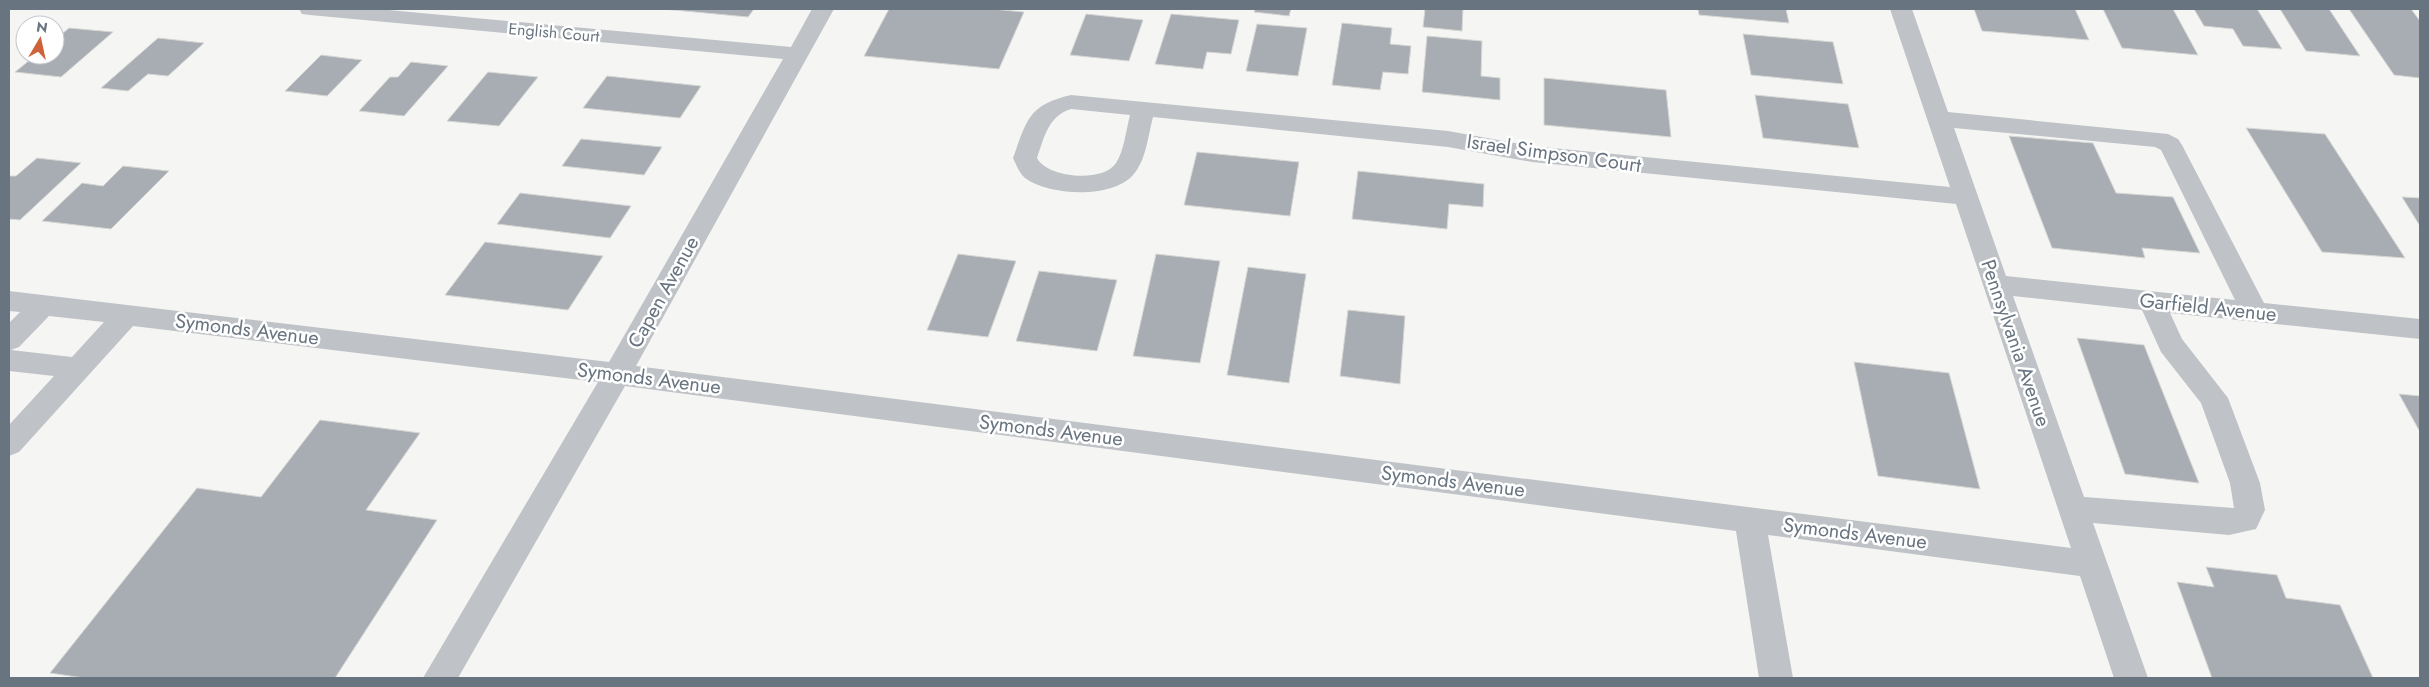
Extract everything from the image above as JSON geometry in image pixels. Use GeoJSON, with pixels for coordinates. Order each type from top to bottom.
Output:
{"type":"FeatureCollection","features":[{"type":"Feature","properties":{"kind":"street","name":"English Court"},"geometry":{"type":"LineString","coordinates":[[310,9],[798,54]]}},
{"type":"Feature","properties":{"kind":"street","name":"Capen Avenue"},"geometry":{"type":"LineString","coordinates":[[440,678],[617,374],[823,9]]}},
{"type":"Feature","properties":{"kind":"street","name":"Pennsylvania Avenue"},"geometry":{"type":"LineString","coordinates":[[1901,9],[2131,678]]}},
{"type":"Feature","properties":{"kind":"street","name":"Israel Simpson Court"},"geometry":{"type":"LineString","coordinates":[[1143,109],[1126,168],[1112,180],[1094,184],[1048,179],[1031,170],[1025,158],[1042,115],[1054,105],[1071,102],[1143,109],[1448,139],[1532,154],[1966,197]]}},
{"type":"Feature","properties":{"kind":"street"},"geometry":{"type":"LineString","coordinates":[[1939,119],[2160,140],[2170,145],[2254,312]]}},
{"type":"Feature","properties":{"kind":"street","name":"Garfield Avenue"},"geometry":{"type":"LineString","coordinates":[[1996,285],[2420,329]]}},
{"type":"Feature","properties":{"kind":"street","name":"Symonds Avenue"},"geometry":{"type":"LineString","coordinates":[[9,301],[617,374],[2093,564]]}},
{"type":"Feature","properties":{"kind":"street"},"geometry":{"type":"LineString","coordinates":[[2074,509],[2229,522],[2245,520],[2250,510],[2245,483],[2214,398],[2171,345],[2151,301]]}},
{"type":"Feature","properties":{"kind":"street"},"geometry":{"type":"LineString","coordinates":[[9,340],[44,305]]}},
{"type":"Feature","properties":{"kind":"street"},"geometry":{"type":"LineString","coordinates":[[9,444],[128,314]]}},
{"type":"Feature","properties":{"kind":"street"},"geometry":{"type":"LineString","coordinates":[[9,360],[78,368]]}},
{"type":"Feature","properties":{"kind":"street"},"geometry":{"type":"LineString","coordinates":[[1750,520],[1776,678]]}},
{"type":"Feature","properties":{"kind":"building"},"geometry":{"type":"Polygon","coordinates":[[[663,9],[754,9],[748,17],[663,9]]]}},
{"type":"Feature","properties":{"kind":"building"},"geometry":{"type":"Polygon","coordinates":[[[889,9],[992,9],[1024,12],[999,69],[864,56],[889,9]]]}},
{"type":"Feature","properties":{"kind":"building"},"geometry":{"type":"Polygon","coordinates":[[[1255,9],[1291,9],[1289,16],[1254,12],[1255,9]]]}},
{"type":"Feature","properties":{"kind":"building"},"geometry":{"type":"Polygon","coordinates":[[[1425,9],[1463,9],[1462,31],[1423,27],[1425,9]]]}},
{"type":"Feature","properties":{"kind":"building"},"geometry":{"type":"Polygon","coordinates":[[[1698,9],[1786,9],[1789,23],[1699,15],[1698,9]]]}},
{"type":"Feature","properties":{"kind":"building"},"geometry":{"type":"Polygon","coordinates":[[[1974,9],[2075,9],[2089,40],[1982,31],[1974,9]]]}},
{"type":"Feature","properties":{"kind":"building"},"geometry":{"type":"Polygon","coordinates":[[[2103,9],[2173,9],[2198,55],[2122,48],[2103,9]]]}},
{"type":"Feature","properties":{"kind":"building"},"geometry":{"type":"Polygon","coordinates":[[[2194,9],[2257,9],[2282,49],[2243,46],[2233,29],[2204,26],[2194,9]]]}},
{"type":"Feature","properties":{"kind":"building"},"geometry":{"type":"Polygon","coordinates":[[[2280,9],[2329,9],[2360,56],[2306,51],[2280,9]]]}},
{"type":"Feature","properties":{"kind":"building"},"geometry":{"type":"Polygon","coordinates":[[[2349,9],[2411,9],[2420,21],[2420,78],[2394,75],[2349,9]]]}},
{"type":"Feature","properties":{"kind":"building"},"geometry":{"type":"Polygon","coordinates":[[[1086,14],[1143,20],[1129,61],[1070,55],[1086,14]]]}},
{"type":"Feature","properties":{"kind":"building"},"geometry":{"type":"Polygon","coordinates":[[[1171,14],[1239,20],[1231,54],[1207,52],[1203,69],[1155,64],[1171,14]]]}},
{"type":"Feature","properties":{"kind":"building"},"geometry":{"type":"Polygon","coordinates":[[[1342,23],[1392,28],[1390,44],[1411,46],[1408,74],[1383,72],[1380,90],[1332,85],[1342,23]]]}},
{"type":"Feature","properties":{"kind":"building"},"geometry":{"type":"Polygon","coordinates":[[[1257,24],[1307,28],[1298,76],[1246,71],[1257,24]]]}},
{"type":"Feature","properties":{"kind":"building"},"geometry":{"type":"Polygon","coordinates":[[[69,28],[113,32],[61,77],[15,72],[24,65],[65,65],[65,31],[69,28]]]}},
{"type":"Feature","properties":{"kind":"building"},"geometry":{"type":"Polygon","coordinates":[[[1743,34],[1833,42],[1843,84],[1751,75],[1743,34]]]}},
{"type":"Feature","properties":{"kind":"building"},"geometry":{"type":"Polygon","coordinates":[[[1427,36],[1482,41],[1481,76],[1500,78],[1500,100],[1422,92],[1427,36]]]}},
{"type":"Feature","properties":{"kind":"building"},"geometry":{"type":"Polygon","coordinates":[[[158,38],[204,43],[168,76],[148,74],[128,91],[101,88],[158,38]]]}},
{"type":"Feature","properties":{"kind":"building"},"geometry":{"type":"Polygon","coordinates":[[[321,55],[362,60],[327,96],[285,91],[321,55]]]}},
{"type":"Feature","properties":{"kind":"building"},"geometry":{"type":"Polygon","coordinates":[[[411,62],[448,66],[404,116],[359,111],[390,77],[398,77],[411,62]]]}},
{"type":"Feature","properties":{"kind":"building"},"geometry":{"type":"Polygon","coordinates":[[[488,72],[538,77],[499,126],[447,121],[488,72]]]}},
{"type":"Feature","properties":{"kind":"building"},"geometry":{"type":"Polygon","coordinates":[[[607,76],[701,86],[680,118],[583,108],[607,76]]]}},
{"type":"Feature","properties":{"kind":"building"},"geometry":{"type":"Polygon","coordinates":[[[1544,78],[1666,90],[1671,137],[1544,125],[1544,78]]]}},
{"type":"Feature","properties":{"kind":"building"},"geometry":{"type":"Polygon","coordinates":[[[1755,95],[1848,104],[1859,148],[1763,138],[1755,95]]]}},
{"type":"Feature","properties":{"kind":"building"},"geometry":{"type":"Polygon","coordinates":[[[2246,128],[2325,134],[2405,258],[2322,252],[2246,128]]]}},
{"type":"Feature","properties":{"kind":"building"},"geometry":{"type":"Polygon","coordinates":[[[2009,136],[2093,143],[2116,193],[2173,197],[2200,253],[2142,248],[2145,258],[2052,248],[2009,136]]]}},
{"type":"Feature","properties":{"kind":"building"},"geometry":{"type":"Polygon","coordinates":[[[581,139],[662,147],[644,175],[562,166],[581,139]]]}},
{"type":"Feature","properties":{"kind":"building"},"geometry":{"type":"Polygon","coordinates":[[[1197,152],[1299,162],[1290,216],[1184,205],[1197,152]]]}},
{"type":"Feature","properties":{"kind":"building"},"geometry":{"type":"Polygon","coordinates":[[[37,158],[81,163],[20,220],[9,219],[9,176],[16,176],[37,158]]]}},
{"type":"Feature","properties":{"kind":"building"},"geometry":{"type":"Polygon","coordinates":[[[123,166],[169,171],[111,229],[42,221],[82,183],[103,186],[123,166]]]}},
{"type":"Feature","properties":{"kind":"building"},"geometry":{"type":"Polygon","coordinates":[[[1358,171],[1484,184],[1483,207],[1449,204],[1447,229],[1352,219],[1358,171]]]}},
{"type":"Feature","properties":{"kind":"building"},"geometry":{"type":"Polygon","coordinates":[[[520,193],[631,206],[610,238],[497,224],[520,193]]]}},
{"type":"Feature","properties":{"kind":"building"},"geometry":{"type":"Polygon","coordinates":[[[2402,197],[2420,198],[2420,226],[2402,197]]]}},
{"type":"Feature","properties":{"kind":"building"},"geometry":{"type":"Polygon","coordinates":[[[485,242],[603,256],[568,310],[445,295],[485,242]]]}},
{"type":"Feature","properties":{"kind":"building"},"geometry":{"type":"Polygon","coordinates":[[[958,254],[1016,261],[988,337],[927,330],[958,254]]]}},
{"type":"Feature","properties":{"kind":"building"},"geometry":{"type":"Polygon","coordinates":[[[1156,254],[1220,261],[1200,363],[1133,356],[1156,254]]]}},
{"type":"Feature","properties":{"kind":"building"},"geometry":{"type":"Polygon","coordinates":[[[1248,267],[1306,274],[1289,383],[1227,375],[1248,267]]]}},
{"type":"Feature","properties":{"kind":"building"},"geometry":{"type":"Polygon","coordinates":[[[1039,271],[1117,280],[1097,351],[1016,341],[1039,271]]]}},
{"type":"Feature","properties":{"kind":"building"},"geometry":{"type":"Polygon","coordinates":[[[1348,310],[1405,316],[1400,384],[1340,376],[1348,310]]]}},
{"type":"Feature","properties":{"kind":"building"},"geometry":{"type":"Polygon","coordinates":[[[2077,338],[2144,345],[2199,483],[2125,474],[2077,338]]]}},
{"type":"Feature","properties":{"kind":"building"},"geometry":{"type":"Polygon","coordinates":[[[1854,362],[1949,373],[1980,489],[1878,476],[1854,362]]]}},
{"type":"Feature","properties":{"kind":"building"},"geometry":{"type":"Polygon","coordinates":[[[2399,394],[2420,396],[2420,432],[2399,394]]]}},
{"type":"Feature","properties":{"kind":"building"},"geometry":{"type":"Polygon","coordinates":[[[320,420],[420,433],[366,510],[437,520],[335,678],[84,678],[50,673],[197,488],[261,497],[320,420]]]}},
{"type":"Feature","properties":{"kind":"building"},"geometry":{"type":"Polygon","coordinates":[[[2206,567],[2277,575],[2286,598],[2340,605],[2373,678],[2212,678],[2177,582],[2214,587],[2206,567]]]}}]}
